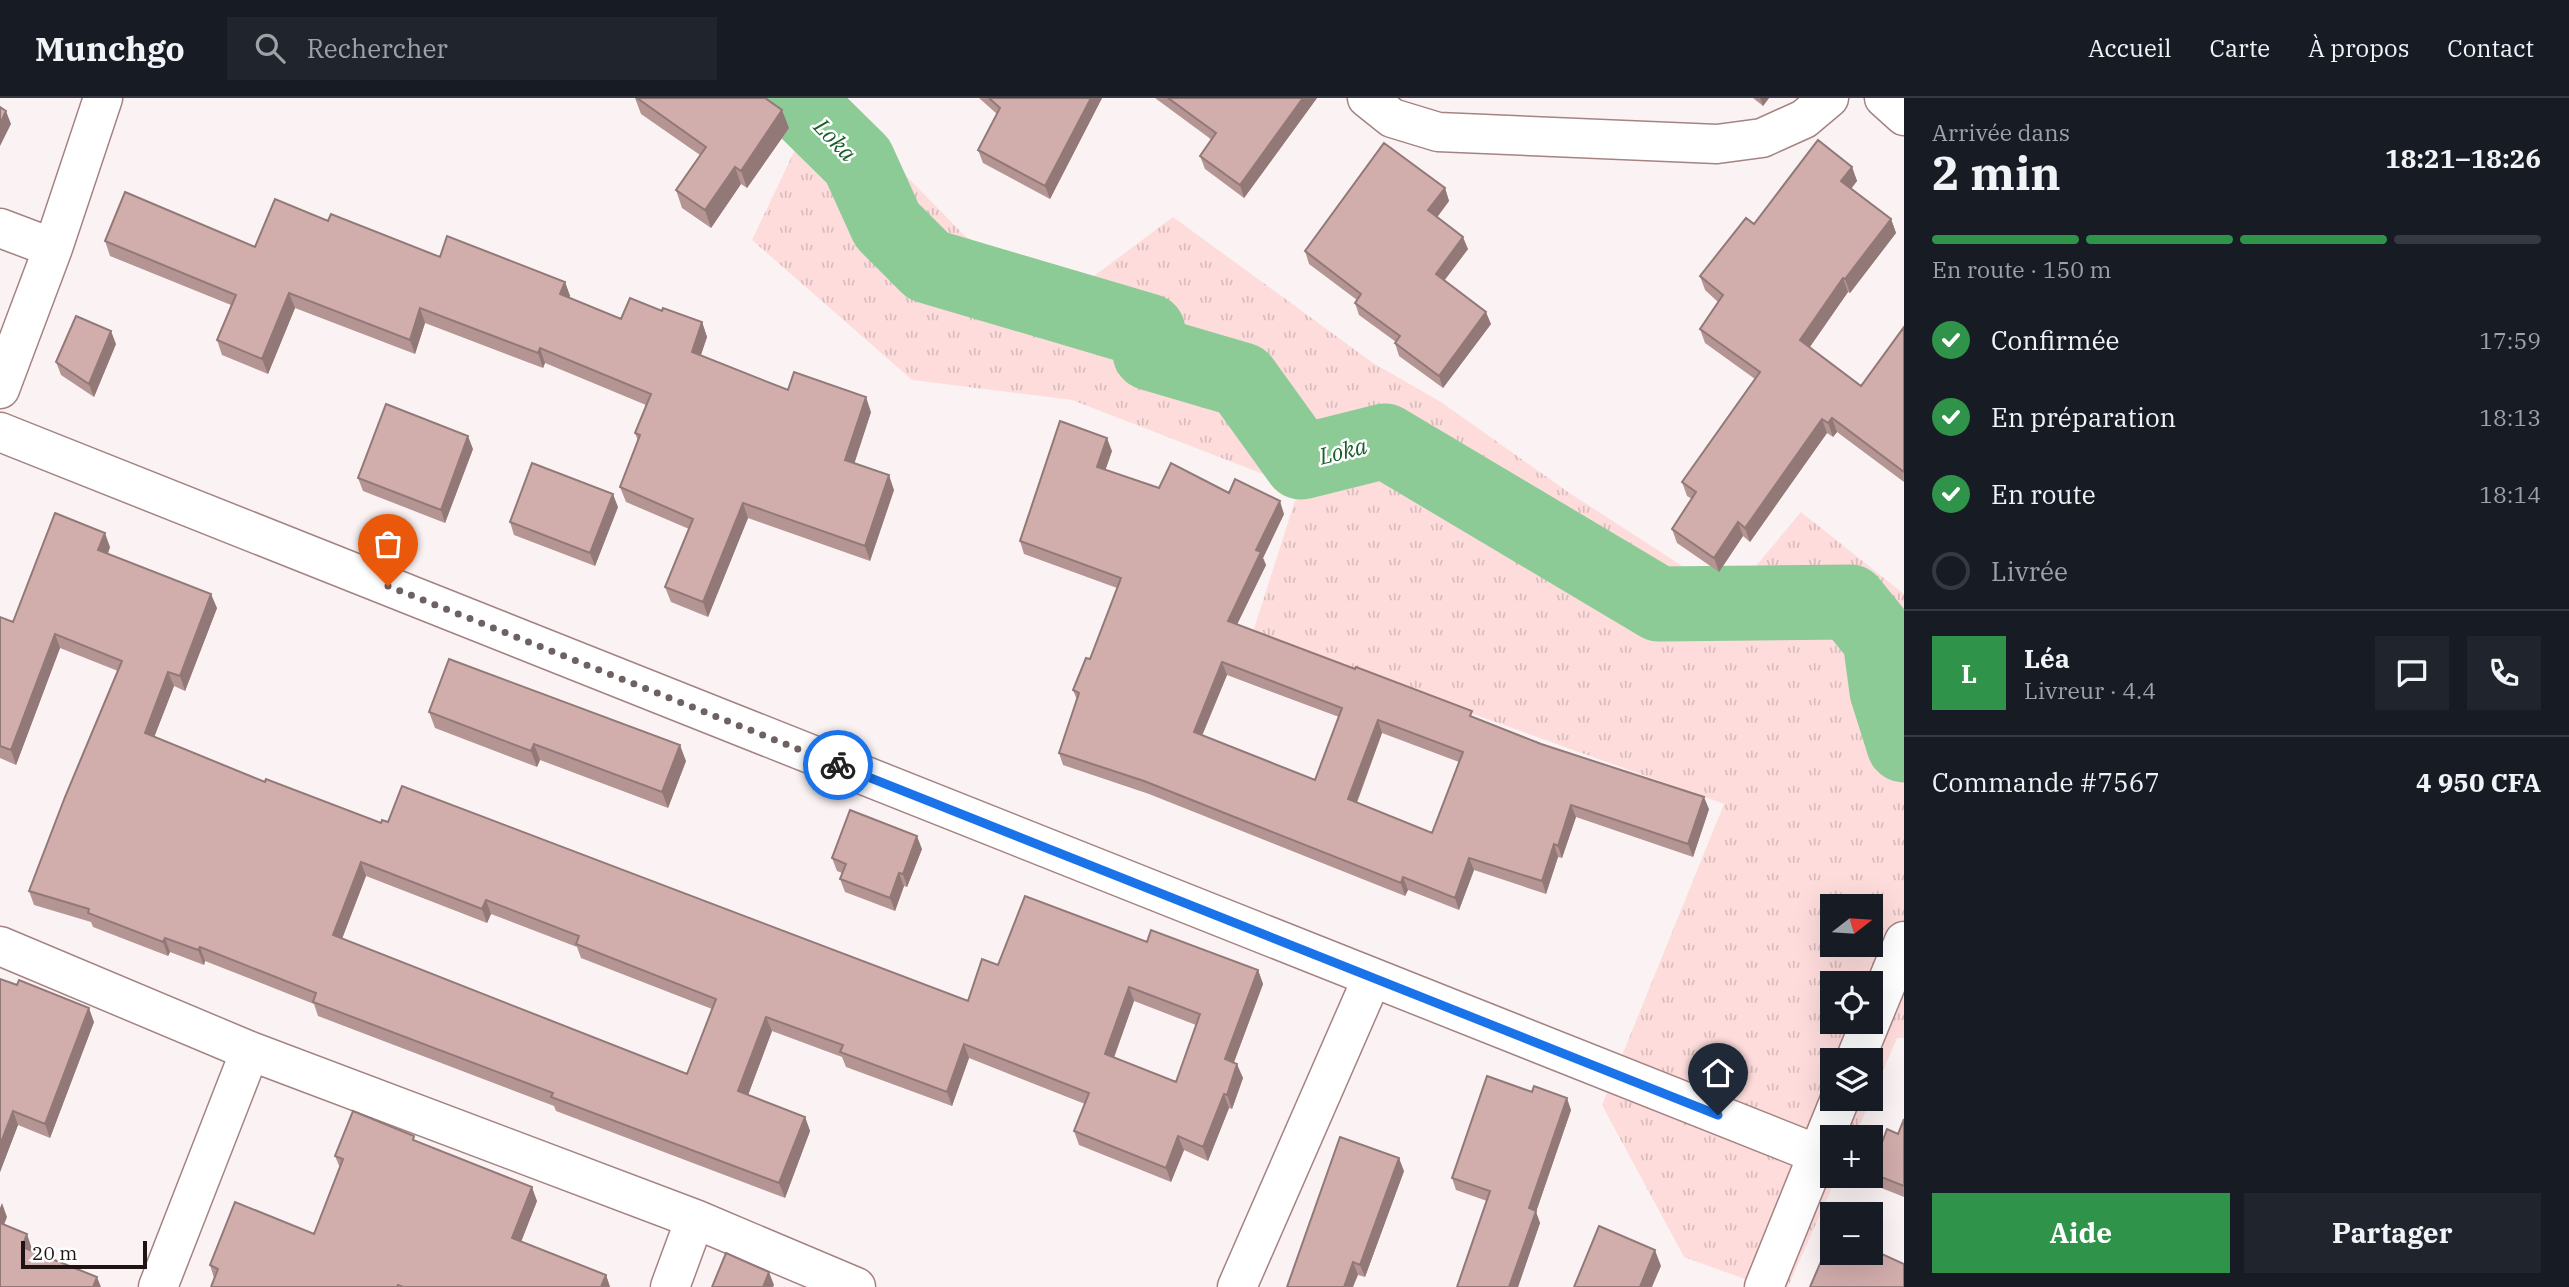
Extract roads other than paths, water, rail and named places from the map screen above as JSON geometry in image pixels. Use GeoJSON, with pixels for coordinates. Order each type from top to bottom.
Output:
{"type":"FeatureCollection","features":[{"type":"Feature","properties":{"kind":"street"},"geometry":{"type":"LineString","coordinates":[[0,389],[53,248],[103,98]]}},
{"type":"Feature","properties":{"kind":"street"},"geometry":{"type":"LineString","coordinates":[[1367,98],[1392,118],[1438,132],[1717,144],[1762,138],[1804,120],[1829,98]]}},
{"type":"Feature","properties":{"kind":"street"},"geometry":{"type":"LineString","coordinates":[[1884,98],[1904,116]]}},
{"type":"Feature","properties":{"kind":"street"},"geometry":{"type":"LineString","coordinates":[[0,228],[53,248]]}},
{"type":"Feature","properties":{"kind":"street"},"geometry":{"type":"LineString","coordinates":[[0,432],[1817,1154]]}},
{"type":"Feature","properties":{"kind":"street"},"geometry":{"type":"LineString","coordinates":[[1860,1048],[1904,941]]}},
{"type":"Feature","properties":{"kind":"street"},"geometry":{"type":"LineString","coordinates":[[0,946],[250,1051],[695,1219],[856,1287]]}},
{"type":"Feature","properties":{"kind":"street"},"geometry":{"type":"LineString","coordinates":[[1237,1287],[1373,978]]}},
{"type":"Feature","properties":{"kind":"street"},"geometry":{"type":"LineString","coordinates":[[158,1287],[250,1051]]}},
{"type":"Feature","properties":{"kind":"street"},"geometry":{"type":"LineString","coordinates":[[1764,1287],[1835,1111]]}},
{"type":"Feature","properties":{"kind":"street"},"geometry":{"type":"LineString","coordinates":[[670,1287],[695,1219]]}},
{"type":"Feature","properties":{"kind":"waterway","name":"Loka"},"geometry":{"type":"LineString","coordinates":[[794,98],[858,161],[887,225],[928,266],[1148,331],[1150,353],[1242,380],[1301,462],[1385,441],[1659,604],[1850,602],[1880,639],[1887,691],[1904,745]]}}]}
